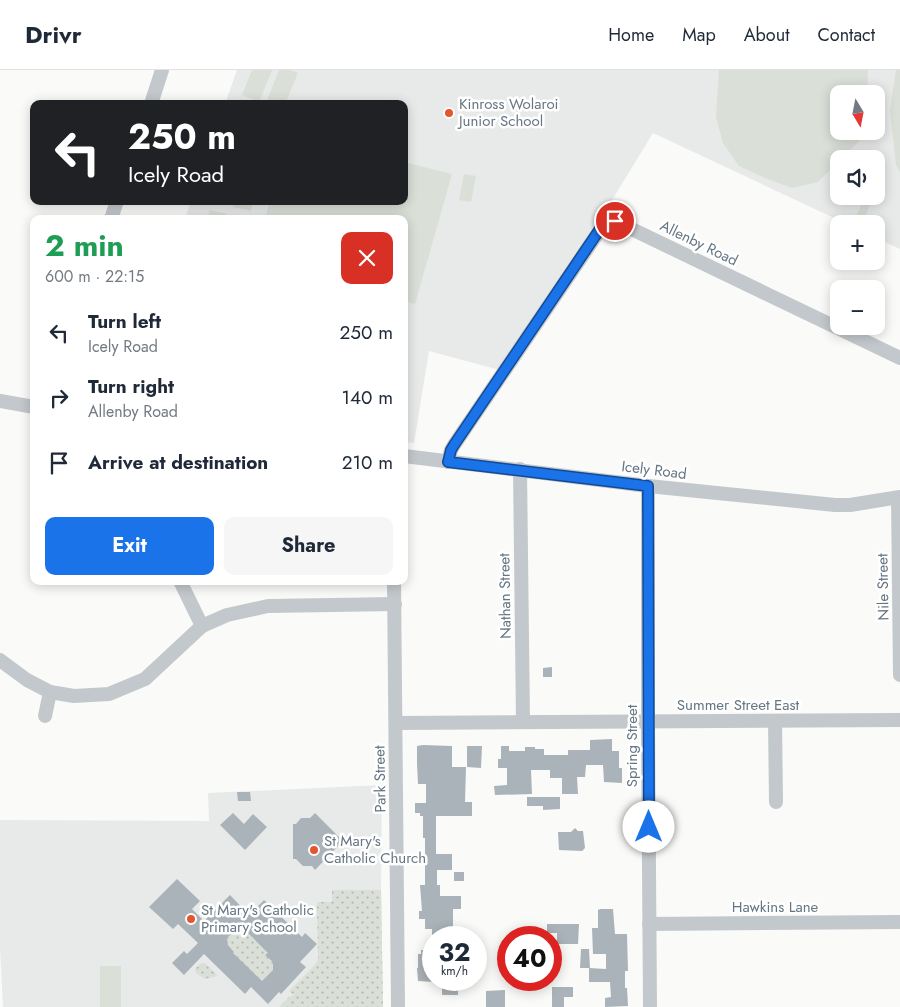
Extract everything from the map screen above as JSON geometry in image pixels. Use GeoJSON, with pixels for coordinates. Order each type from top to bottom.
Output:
{"type":"FeatureCollection","features":[{"type":"Feature","properties":{"kind":"street"},"geometry":{"type":"LineString","coordinates":[[152,100],[162,70]]}},
{"type":"Feature","properties":{"kind":"street","name":"Allenby Road"},"geometry":{"type":"LineString","coordinates":[[448,462],[454,445],[602,226],[609,222],[615,221],[900,358]]}},
{"type":"Feature","properties":{"kind":"street"},"geometry":{"type":"LineString","coordinates":[[0,401],[30,406]]}},
{"type":"Feature","properties":{"kind":"street","name":"Icely Road"},"geometry":{"type":"LineString","coordinates":[[408,457],[648,486],[835,505],[850,505],[899,498]]}},
{"type":"Feature","properties":{"kind":"street","name":"Nathan Street"},"geometry":{"type":"LineString","coordinates":[[520,469],[524,722]]}},
{"type":"Feature","properties":{"kind":"street","name":"Spring Street"},"geometry":{"type":"LineString","coordinates":[[648,486],[650,1007]]}},
{"type":"Feature","properties":{"kind":"street","name":"Nile Street"},"geometry":{"type":"LineString","coordinates":[[899,498],[900,675]]}},
{"type":"Feature","properties":{"kind":"street"},"geometry":{"type":"LineString","coordinates":[[182,585],[202,626]]}},
{"type":"Feature","properties":{"kind":"street","name":"Park Street"},"geometry":{"type":"LineString","coordinates":[[394,585],[398,1007]]}},
{"type":"Feature","properties":{"kind":"street"},"geometry":{"type":"LineString","coordinates":[[0,660],[27,680],[50,692],[74,696],[109,694],[145,679],[202,626],[227,615],[268,606],[395,604]]}},
{"type":"Feature","properties":{"kind":"street"},"geometry":{"type":"LineString","coordinates":[[45,716],[50,692]]}},
{"type":"Feature","properties":{"kind":"street","name":"Summer Street East"},"geometry":{"type":"LineString","coordinates":[[396,723],[900,720]]}},
{"type":"Feature","properties":{"kind":"street"},"geometry":{"type":"LineString","coordinates":[[775,721],[776,802]]}},
{"type":"Feature","properties":{"kind":"street","name":"Hawkins Lane"},"geometry":{"type":"LineString","coordinates":[[649,924],[900,922]]}},
{"type":"Feature","properties":{"kind":"shaded area"},"geometry":{"type":"Polygon","coordinates":[[[237,70],[900,70],[900,249],[885,242],[885,215],[830,216],[653,133],[507,372],[429,351],[414,443],[408,442],[408,215],[186,215],[190,205],[408,205],[408,100],[226,100],[237,70]]]}},
{"type":"Feature","properties":{"kind":"shaded area"},"geometry":{"type":"Polygon","coordinates":[[[252,70],[272,70],[260,100],[254,100],[242,95],[252,70]]]}},
{"type":"Feature","properties":{"kind":"shaded area"},"geometry":{"type":"Polygon","coordinates":[[[279,70],[290,70],[298,73],[287,100],[267,100],[279,70]]]}},
{"type":"Feature","properties":{"kind":"shaded area"},"geometry":{"type":"Polygon","coordinates":[[[719,70],[868,70],[867,85],[830,85],[830,140],[860,140],[850,150],[830,150],[830,170],[818,182],[792,188],[739,166],[723,143],[716,117],[719,70]]]}},
{"type":"Feature","properties":{"kind":"shaded area"},"geometry":{"type":"Polygon","coordinates":[[[896,70],[900,70],[900,172],[896,165],[890,110],[896,70]]]}},
{"type":"Feature","properties":{"kind":"shaded area"},"geometry":{"type":"Polygon","coordinates":[[[408,163],[452,174],[415,304],[408,302],[408,215],[266,215],[269,205],[408,205],[408,163]]]}},
{"type":"Feature","properties":{"kind":"shaded area"},"geometry":{"type":"Polygon","coordinates":[[[464,174],[476,176],[471,202],[459,200],[464,174]]]}},
{"type":"Feature","properties":{"kind":"shaded area"},"geometry":{"type":"Polygon","coordinates":[[[234,205],[252,205],[251,211],[233,207],[234,205]]]}},
{"type":"Feature","properties":{"kind":"shaded area"},"geometry":{"type":"Polygon","coordinates":[[[861,205],[870,205],[866,215],[857,215],[861,205]]]}},
{"type":"Feature","properties":{"kind":"shaded area"},"geometry":{"type":"Polygon","coordinates":[[[210,210],[227,214],[227,215],[208,215],[210,210]]]}},
{"type":"Feature","properties":{"kind":"shaded area","name":"St Mary's Catholic Primary School"},"geometry":{"type":"Polygon","coordinates":[[[382,785],[383,1007],[3,1007],[0,948],[0,820],[209,821],[208,793],[382,785]]]}},
{"type":"Feature","properties":{"kind":"shaded area"},"geometry":{"type":"Polygon","coordinates":[[[332,890],[381,890],[383,1007],[279,1007],[289,997],[294,995],[289,991],[318,960],[317,902],[332,902],[332,890]]]}},
{"type":"Feature","properties":{"kind":"shaded area"},"geometry":{"type":"Polygon","coordinates":[[[240,925],[256,941],[289,953],[261,983],[233,953],[225,940],[240,925]]]}},
{"type":"Feature","properties":{"kind":"shaded area"},"geometry":{"type":"Polygon","coordinates":[[[205,963],[218,976],[205,979],[196,973],[195,969],[200,964],[205,963]]]}},
{"type":"Feature","properties":{"kind":"shaded area"},"geometry":{"type":"Polygon","coordinates":[[[100,966],[121,966],[121,1007],[100,1007],[100,966]]]}},
{"type":"Feature","properties":{"kind":"building"},"geometry":{"type":"Polygon","coordinates":[[[552,667],[552,677],[543,677],[543,668],[552,667]]]}},
{"type":"Feature","properties":{"kind":"building"},"geometry":{"type":"Polygon","coordinates":[[[612,739],[612,751],[619,751],[619,768],[622,768],[622,783],[604,782],[603,765],[586,765],[585,777],[577,777],[578,794],[562,794],[562,778],[550,778],[550,770],[531,770],[532,794],[495,795],[494,786],[507,785],[507,768],[498,768],[498,759],[501,759],[501,746],[509,746],[509,751],[525,751],[525,747],[535,747],[535,749],[544,749],[544,755],[568,755],[568,750],[590,750],[590,740],[612,739]]]}},
{"type":"Feature","properties":{"kind":"building"},"geometry":{"type":"Polygon","coordinates":[[[417,746],[452,746],[452,767],[466,767],[465,802],[472,802],[472,816],[436,816],[436,854],[452,854],[452,870],[437,870],[437,885],[440,885],[440,896],[461,896],[461,909],[453,909],[453,926],[425,926],[425,919],[419,919],[419,911],[422,911],[420,885],[425,885],[425,838],[423,838],[423,816],[420,816],[420,813],[415,813],[415,803],[426,803],[426,784],[418,784],[417,746]]]}},
{"type":"Feature","properties":{"kind":"building"},"geometry":{"type":"Polygon","coordinates":[[[467,746],[482,746],[481,768],[467,767],[467,746]]]}},
{"type":"Feature","properties":{"kind":"building"},"geometry":{"type":"Polygon","coordinates":[[[237,792],[250,792],[251,801],[238,801],[237,792]]]}},
{"type":"Feature","properties":{"kind":"building"},"geometry":{"type":"Polygon","coordinates":[[[527,797],[560,797],[560,809],[543,810],[543,806],[527,806],[527,797]]]}},
{"type":"Feature","properties":{"kind":"building"},"geometry":{"type":"Polygon","coordinates":[[[233,813],[244,824],[253,814],[267,827],[245,850],[220,825],[233,813]]]}},
{"type":"Feature","properties":{"kind":"building","name":"St Mary's Catholic Church"},"geometry":{"type":"Polygon","coordinates":[[[315,813],[343,841],[315,870],[312,866],[303,866],[296,859],[293,859],[293,824],[296,824],[301,818],[310,818],[315,813]]]}},
{"type":"Feature","properties":{"kind":"building"},"geometry":{"type":"Polygon","coordinates":[[[575,828],[578,831],[583,831],[585,848],[582,851],[559,850],[558,832],[571,832],[575,828]]]}},
{"type":"Feature","properties":{"kind":"building"},"geometry":{"type":"Polygon","coordinates":[[[454,872],[464,872],[464,881],[454,881],[454,872]]]}},
{"type":"Feature","properties":{"kind":"building"},"geometry":{"type":"Polygon","coordinates":[[[177,879],[200,901],[192,909],[204,921],[230,895],[249,915],[264,900],[302,937],[305,933],[317,944],[300,962],[306,967],[281,994],[279,992],[268,1004],[251,987],[245,994],[204,954],[184,975],[172,963],[184,951],[187,954],[198,943],[178,924],[173,929],[149,907],[177,879]],[[240,925],[227,938],[228,945],[233,953],[262,981],[273,970],[273,962],[265,955],[268,953],[240,925]]]}},
{"type":"Feature","properties":{"kind":"building"},"geometry":{"type":"Polygon","coordinates":[[[613,909],[615,934],[627,934],[628,971],[625,971],[625,988],[627,988],[628,1006],[605,1007],[605,998],[611,997],[610,982],[589,982],[589,968],[606,969],[606,954],[593,954],[592,928],[598,928],[598,910],[613,909]]]}},
{"type":"Feature","properties":{"kind":"building"},"geometry":{"type":"Polygon","coordinates":[[[547,924],[579,924],[578,944],[562,944],[562,926],[547,926],[547,924]]]}},
{"type":"Feature","properties":{"kind":"building"},"geometry":{"type":"Polygon","coordinates":[[[581,949],[589,949],[590,968],[580,968],[581,949]]]}},
{"type":"Feature","properties":{"kind":"building"},"geometry":{"type":"Polygon","coordinates":[[[422,950],[422,981],[418,981],[417,968],[418,954],[421,954],[422,950]]]}},
{"type":"Feature","properties":{"kind":"building"},"geometry":{"type":"Polygon","coordinates":[[[562,987],[573,987],[573,997],[564,997],[564,1007],[552,1007],[552,991],[562,991],[562,987]]]}},
{"type":"Feature","properties":{"kind":"building"},"geometry":{"type":"Polygon","coordinates":[[[442,991],[458,991],[458,995],[442,995],[442,991]]]}},
{"type":"Feature","properties":{"kind":"building"},"geometry":{"type":"Polygon","coordinates":[[[487,991],[505,991],[505,1007],[486,1007],[487,991]]]}},
{"type":"Feature","properties":{"kind":"place","name":"Kinross Wolaroi Junior School"},"geometry":{"type":"Point","coordinates":[449,113]}},
{"type":"Feature","properties":{"kind":"place","name":"St Mary's Catholic Church"},"geometry":{"type":"Point","coordinates":[314,850]}},
{"type":"Feature","properties":{"kind":"place","name":"St Mary's Catholic Primary School"},"geometry":{"type":"Point","coordinates":[191,919]}},
{"type":"Feature","properties":{"kind":"route"},"geometry":{"type":"LineString","coordinates":[[615,221],[602,226],[454,445],[448,462],[520,469],[648,486],[649,827]]}}]}
